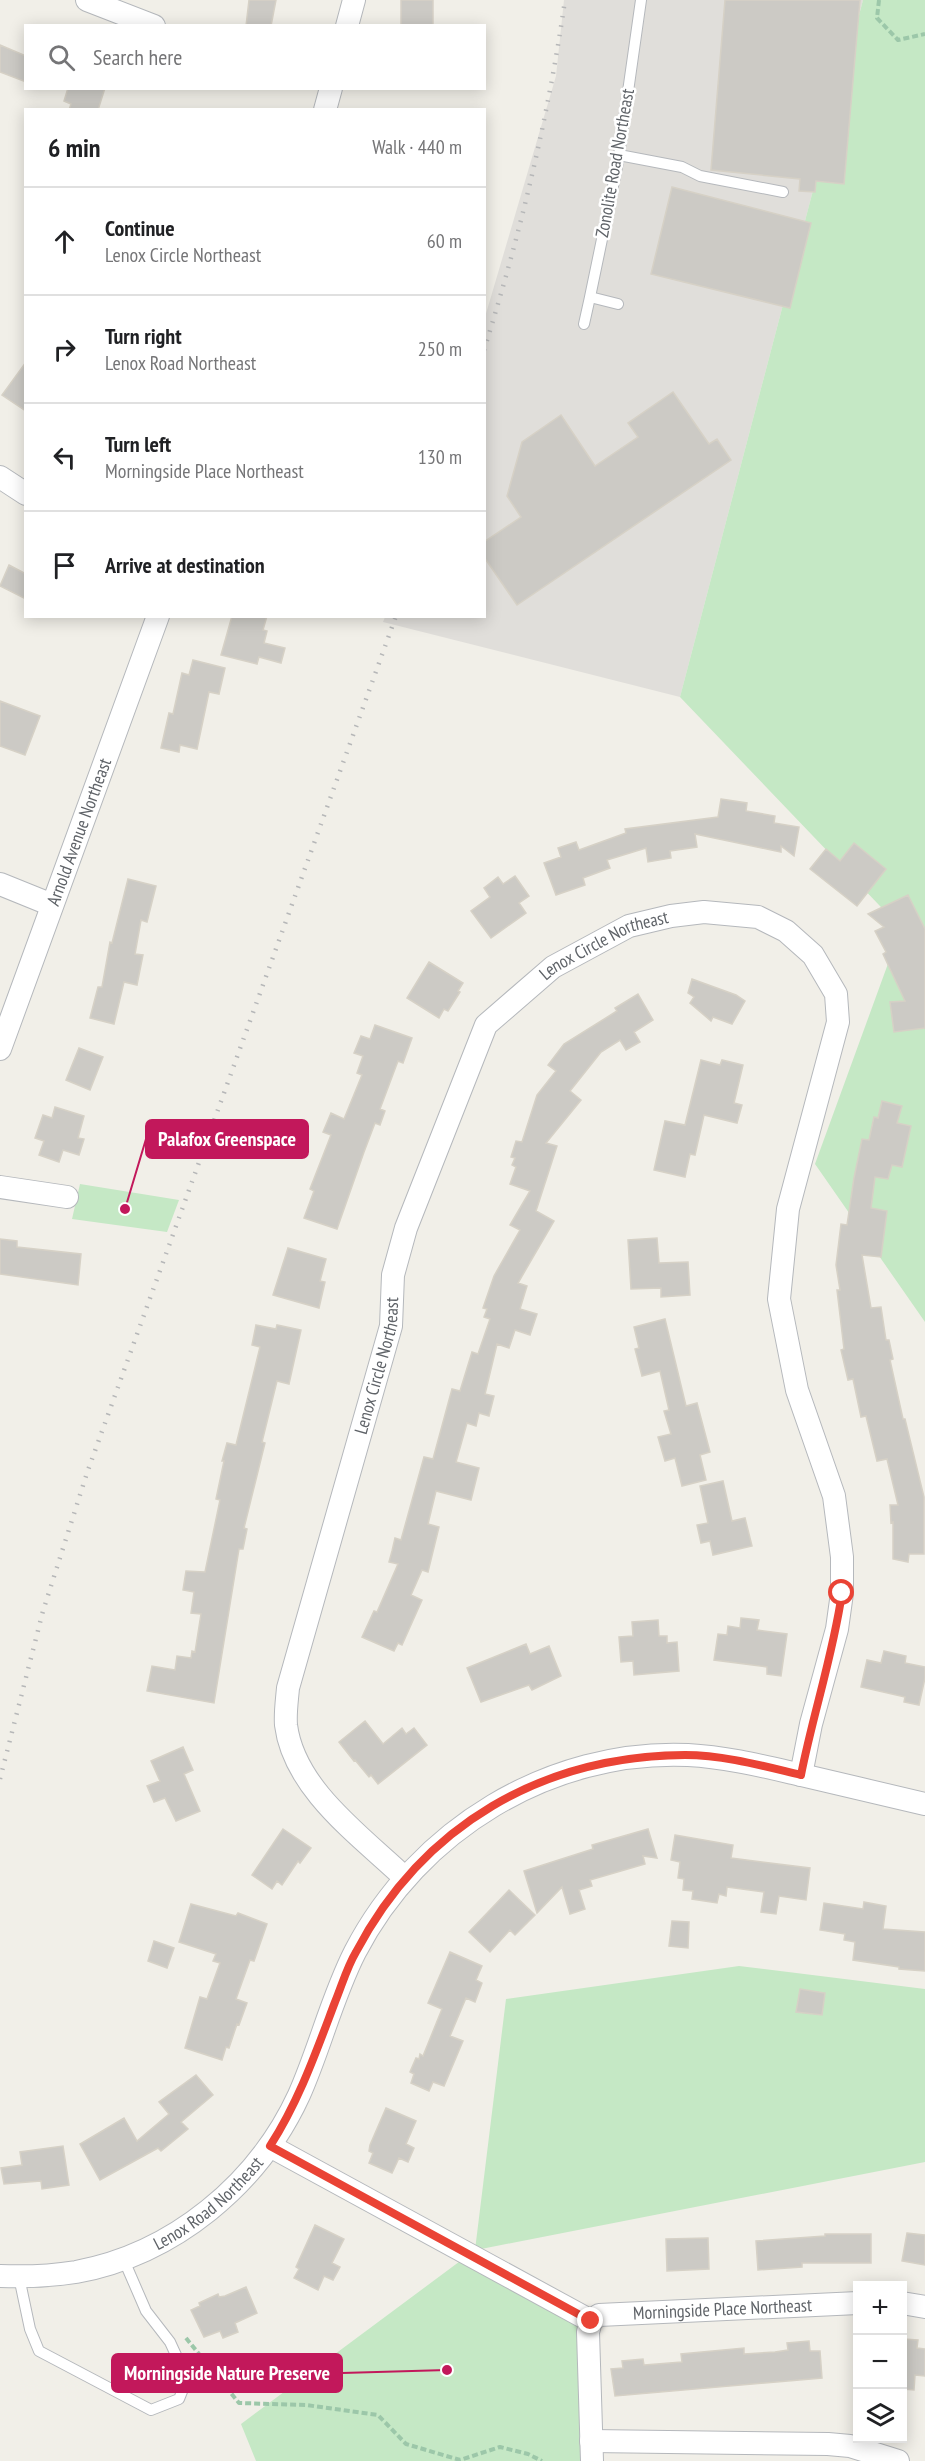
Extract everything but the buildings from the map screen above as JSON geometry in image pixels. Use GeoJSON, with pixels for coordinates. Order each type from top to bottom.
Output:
{"type":"FeatureCollection","features":[{"type":"Feature","properties":{"kind":"street"},"geometry":{"type":"LineString","coordinates":[[87,0],[149,24]]}},
{"type":"Feature","properties":{"kind":"street"},"geometry":{"type":"LineString","coordinates":[[348,24],[354,0]]}},
{"type":"Feature","properties":{"kind":"street"},"geometry":{"type":"LineString","coordinates":[[0,477],[24,493]]}},
{"type":"Feature","properties":{"kind":"street","name":"Arnold Avenue Northeast"},"geometry":{"type":"LineString","coordinates":[[0,1049],[157,618]]}},
{"type":"Feature","properties":{"kind":"street"},"geometry":{"type":"LineString","coordinates":[[0,884],[52,905]]}},
{"type":"Feature","properties":{"kind":"street","name":"Lenox Circle Northeast"},"geometry":{"type":"LineString","coordinates":[[405,1878],[310,1785],[294,1755],[286,1724],[288,1688],[391,1326],[393,1275],[406,1228],[486,1025],[553,967],[629,926],[671,916],[704,912],[758,917],[786,931],[813,955],[836,994],[838,1022],[788,1209],[780,1299],[797,1390],[834,1496],[842,1557],[842,1593],[837,1629],[811,1724],[801,1775]]}},
{"type":"Feature","properties":{"kind":"street"},"geometry":{"type":"LineString","coordinates":[[0,1187],[67,1197]]}},
{"type":"Feature","properties":{"kind":"street","name":"Lenox Road Northeast"},"geometry":{"type":"LineString","coordinates":[[9,2276],[78,2271],[123,2258],[158,2244],[198,2219],[235,2188],[270,2146],[286,2121],[300,2093],[354,1954],[376,1916],[405,1878],[441,1842],[486,1809],[536,1783],[582,1767],[631,1758],[687,1755],[736,1760],[925,1804]]}},
{"type":"Feature","properties":{"kind":"street"},"geometry":{"type":"LineString","coordinates":[[270,2146],[591,2321],[588,2332],[592,2451],[828,2444],[850,2446],[898,2461]]}},
{"type":"Feature","properties":{"kind":"street","name":"Morningside Place Northeast"},"geometry":{"type":"LineString","coordinates":[[591,2321],[599,2315],[853,2303]]}},
{"type":"Feature","properties":{"kind":"street"},"geometry":{"type":"LineString","coordinates":[[907,2304],[925,2307]]}},
{"type":"Feature","properties":{"kind":"lane","name":"Zonolite Road Northeast"},"geometry":{"type":"LineString","coordinates":[[584,324],[619,155],[641,0]]}},
{"type":"Feature","properties":{"kind":"lane"},"geometry":{"type":"LineString","coordinates":[[619,155],[682,167],[700,176],[783,192]]}},
{"type":"Feature","properties":{"kind":"lane"},"geometry":{"type":"LineString","coordinates":[[590,297],[618,304]]}},
{"type":"Feature","properties":{"kind":"lane"},"geometry":{"type":"LineString","coordinates":[[9,2276],[39,2351],[151,2410],[179,2399],[187,2379],[170,2342],[147,2311],[123,2258]]}},
{"type":"Feature","properties":{"kind":"path"},"geometry":{"type":"LineString","coordinates":[[879,0],[877,18],[898,40],[925,34]]}},
{"type":"Feature","properties":{"kind":"path"},"geometry":{"type":"LineString","coordinates":[[182,2333],[239,2403],[306,2405],[378,2415],[406,2444],[460,2460],[500,2447],[528,2454],[542,2461]]}},
{"type":"Feature","properties":{"kind":"shaded area"},"geometry":{"type":"Polygon","coordinates":[[[564,0],[863,0],[680,697],[383,622],[385,618],[486,618],[486,314],[556,76],[564,0]]]}},
{"type":"Feature","properties":{"kind":"green space"},"geometry":{"type":"Polygon","coordinates":[[[863,0],[925,0],[925,1322],[815,1164],[901,928],[680,697],[863,0]]]}},
{"type":"Feature","properties":{"kind":"green space"},"geometry":{"type":"Polygon","coordinates":[[[80,1184],[179,1200],[167,1232],[72,1219],[80,1184]]]}},
{"type":"Feature","properties":{"kind":"green space"},"geometry":{"type":"Polygon","coordinates":[[[739,1966],[925,1989],[925,2162],[476,2250],[581,2324],[580,2461],[256,2461],[241,2424],[475,2250],[506,1999],[739,1966]]]}},
{"type":"Feature","properties":{"kind":"railway"},"geometry":{"type":"LineString","coordinates":[[486,343],[532,176],[565,0]]}},
{"type":"Feature","properties":{"kind":"railway"},"geometry":{"type":"LineString","coordinates":[[0,1779],[43,1611],[87,1473],[395,618]]}},
{"type":"Feature","properties":{"kind":"place","name":"Palafox Greenspace"},"geometry":{"type":"Point","coordinates":[125,1209]}},
{"type":"Feature","properties":{"kind":"place","name":"Morningside Nature Preserve"},"geometry":{"type":"Point","coordinates":[447,2370]}},
{"type":"Feature","properties":{"kind":"route"},"geometry":{"type":"LineString","coordinates":[[591,2321],[270,2146],[300,2093],[354,1954],[376,1916],[405,1878],[441,1842],[486,1809],[536,1783],[582,1767],[631,1758],[687,1755],[736,1760],[801,1775],[811,1724],[837,1629],[842,1593]]}}]}
